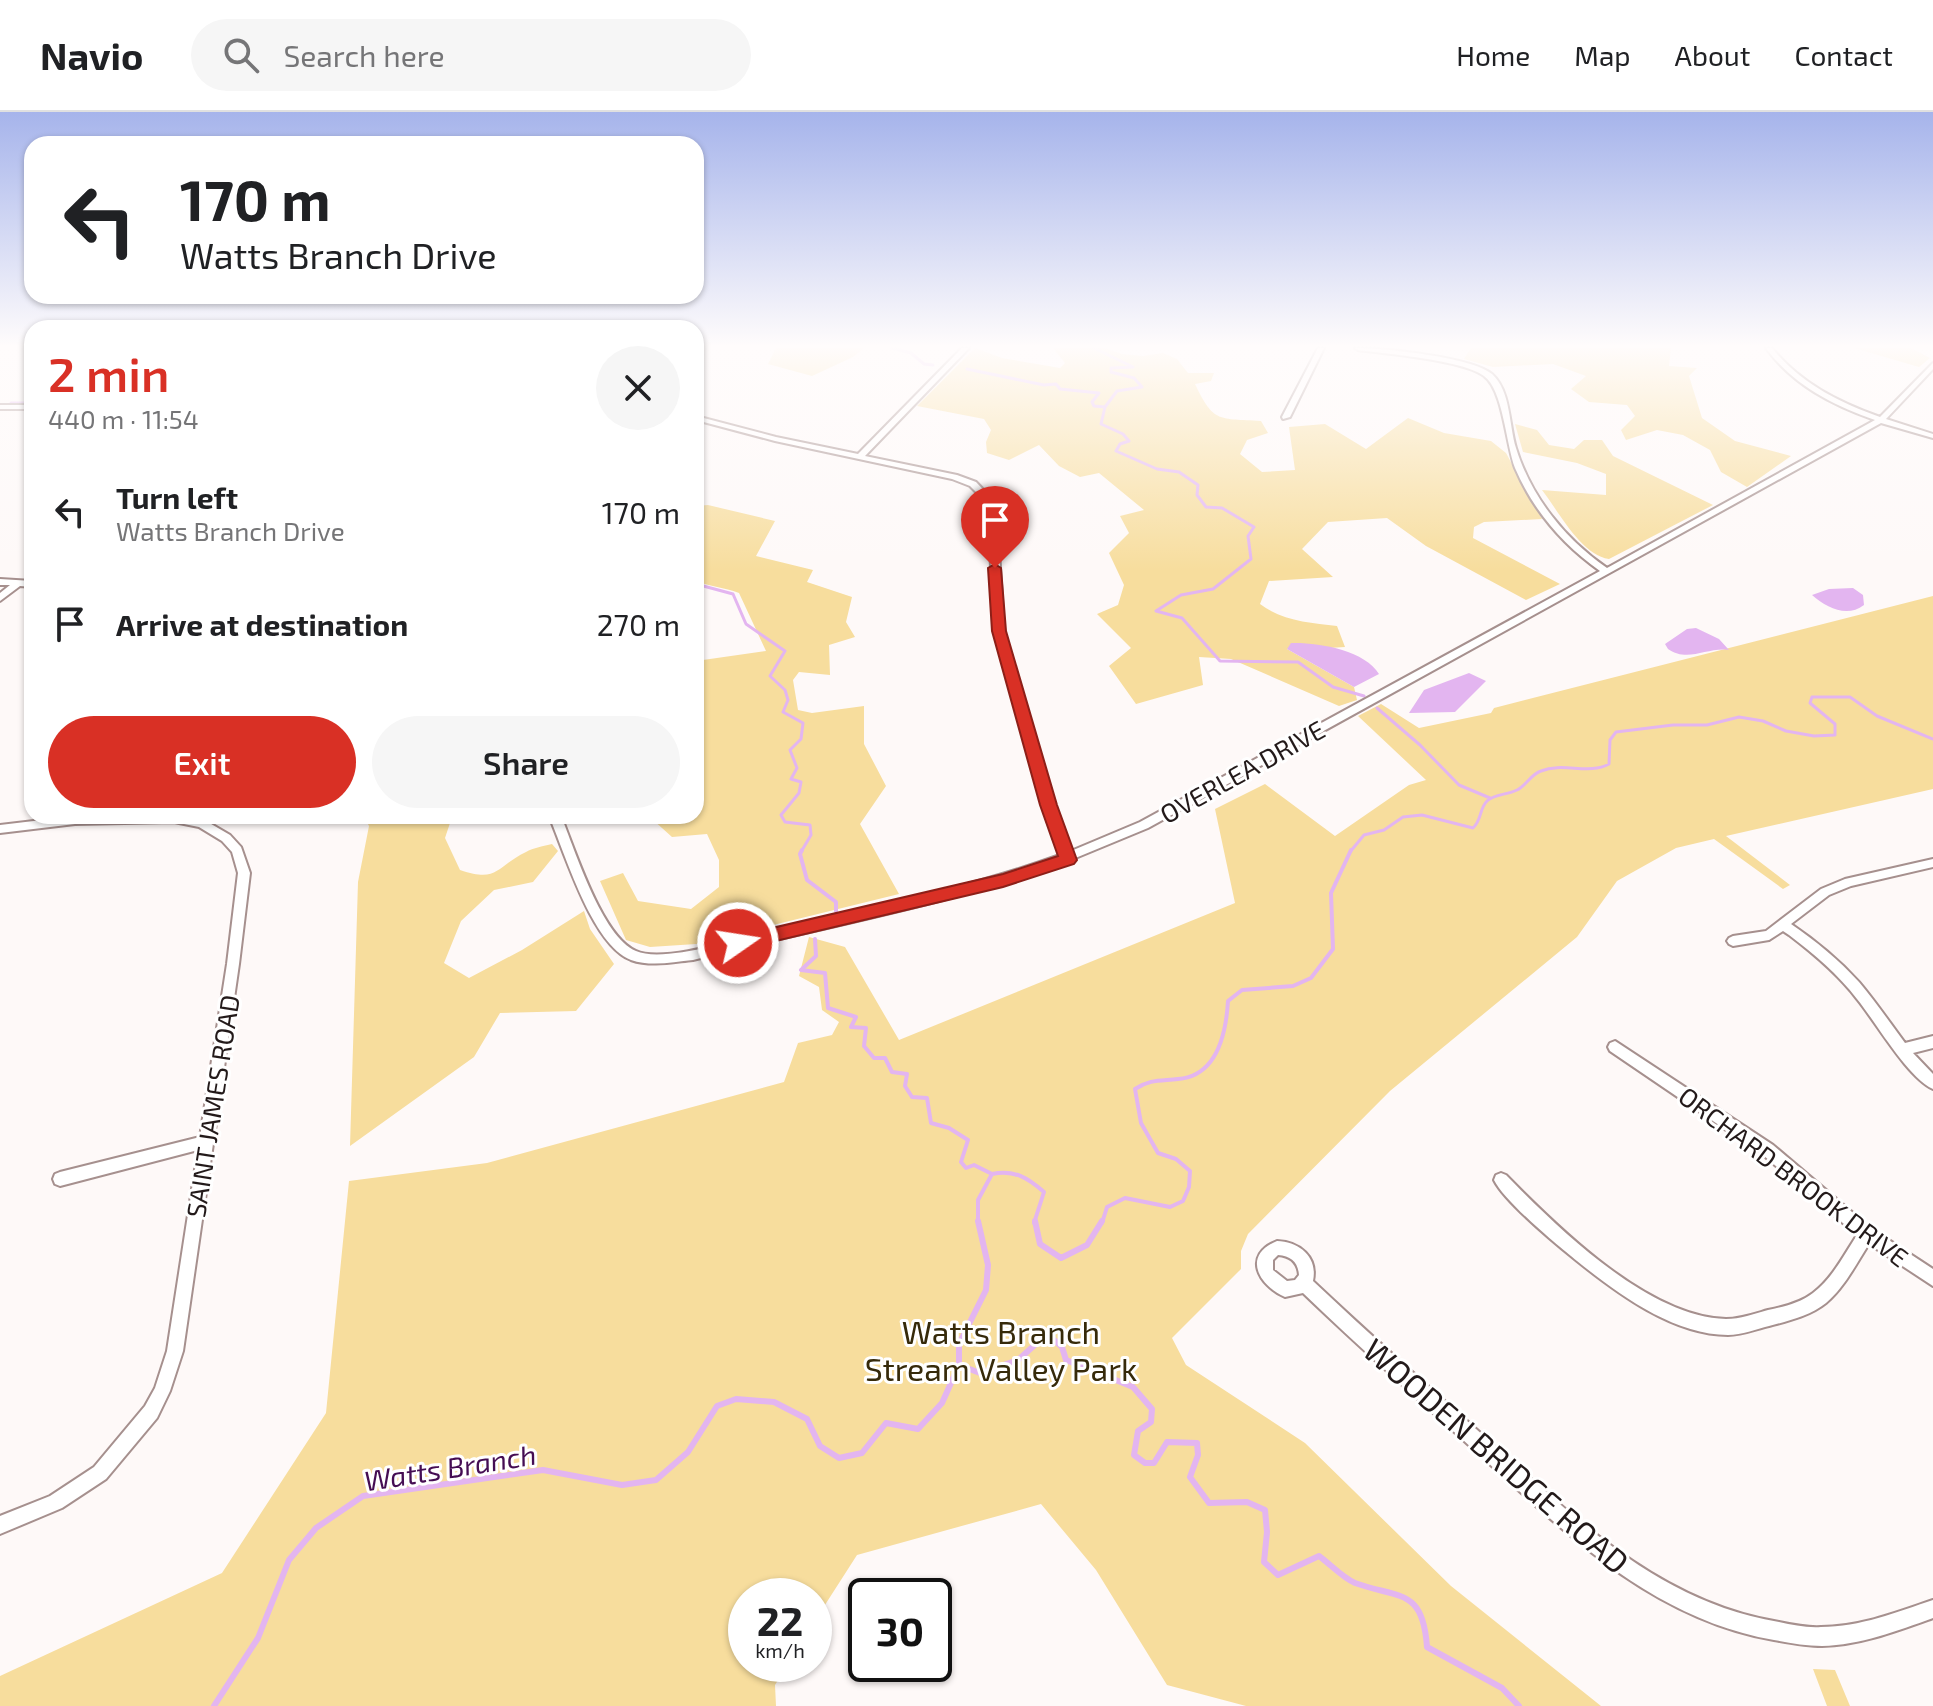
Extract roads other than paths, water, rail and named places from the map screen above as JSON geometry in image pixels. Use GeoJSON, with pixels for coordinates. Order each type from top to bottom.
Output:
{"type":"FeatureCollection","features":[{"type":"Feature","properties":{"kind":"street"},"geometry":{"type":"LineString","coordinates":[[715,422],[962,479],[981,490],[992,503],[999,631],[1048,805],[1068,860]]}},
{"type":"Feature","properties":{"kind":"street"},"geometry":{"type":"LineString","coordinates":[[861,456],[894,422]]}},
{"type":"Feature","properties":{"kind":"street"},"geometry":{"type":"LineString","coordinates":[[1506,422],[1513,451],[1533,497],[1586,559],[1607,572]]}},
{"type":"Feature","properties":{"kind":"street","name":"OVERLEA DRIVE"},"geometry":{"type":"LineString","coordinates":[[559,824],[604,927],[618,947],[643,958],[693,955],[1003,880],[1068,860],[1144,825],[1877,422]]}},
{"type":"Feature","properties":{"kind":"street"},"geometry":{"type":"LineString","coordinates":[[1889,422],[1933,436]]}},
{"type":"Feature","properties":{"kind":"street"},"geometry":{"type":"LineString","coordinates":[[0,582],[24,584]]}},
{"type":"Feature","properties":{"kind":"street"},"geometry":{"type":"LineString","coordinates":[[0,598],[16,585]]}},
{"type":"Feature","properties":{"kind":"street","name":"SAINT JAMES ROAD"},"geometry":{"type":"LineString","coordinates":[[0,829],[42,824]]}},
{"type":"Feature","properties":{"kind":"street","name":"SAINT JAMES ROAD"},"geometry":{"type":"LineString","coordinates":[[0,1525],[56,1502],[100,1473],[156,1401],[175,1351],[244,873],[237,850],[226,838],[202,824]]}},
{"type":"Feature","properties":{"kind":"street"},"geometry":{"type":"LineString","coordinates":[[1733,941],[1769,935],[1825,892],[1849,882],[1933,863]]}},
{"type":"Feature","properties":{"kind":"street"},"geometry":{"type":"LineString","coordinates":[[1782,924],[1815,947],[1842,973],[1902,1050],[1933,1083]]}},
{"type":"Feature","properties":{"kind":"street"},"geometry":{"type":"LineString","coordinates":[[1902,1050],[1933,1042]]}},
{"type":"Feature","properties":{"kind":"street","name":"ORCHARD BROOK DRIVE"},"geometry":{"type":"LineString","coordinates":[[1615,1047],[1768,1150],[1867,1234],[1933,1278]]}},
{"type":"Feature","properties":{"kind":"street"},"geometry":{"type":"LineString","coordinates":[[60,1179],[206,1142]]}},
{"type":"Feature","properties":{"kind":"street"},"geometry":{"type":"LineString","coordinates":[[1501,1180],[1540,1222],[1636,1295],[1670,1314],[1707,1325],[1728,1327],[1787,1313],[1823,1295],[1867,1234]]}},
{"type":"Feature","properties":{"kind":"street","name":"WOODEN BRIDGE ROAD"},"geometry":{"type":"LineString","coordinates":[[1304,1283],[1605,1556],[1664,1593],[1729,1621],[1806,1637],[1873,1630],[1933,1609]]}},
{"type":"Feature","properties":{"kind":"waterway"},"geometry":{"type":"LineString","coordinates":[[1101,422],[1123,434],[1129,441],[1120,444],[1116,451],[1157,469],[1179,472],[1198,485],[1197,495],[1206,507],[1222,508],[1254,527],[1248,536],[1251,559],[1213,589],[1181,595],[1156,611],[1182,618],[1220,661],[1298,662],[1333,687],[1364,696]]}},
{"type":"Feature","properties":{"kind":"waterway"},"geometry":{"type":"LineString","coordinates":[[704,586],[733,594],[746,624],[785,651],[770,676],[785,690],[788,700],[783,712],[803,723],[801,739],[790,750],[797,768],[791,779],[801,782],[799,793],[781,815],[785,822],[810,825],[811,835],[801,852]]}},
{"type":"Feature","properties":{"kind":"waterway","name":"Watts Branch"},"geometry":{"type":"LineString","coordinates":[[1350,852],[1364,835],[1384,830],[1403,817],[1422,815],[1473,828],[1487,801],[1517,790],[1537,773],[1549,769],[1593,768],[1609,764],[1610,740],[1616,732],[1673,725],[1707,725],[1739,717],[1763,721],[1786,731],[1814,736],[1835,735],[1835,724],[1810,703],[1812,697],[1850,697],[1877,716],[1933,739]]}},
{"type":"Feature","properties":{"kind":"waterway"},"geometry":{"type":"LineString","coordinates":[[1377,708],[1420,745],[1459,785],[1490,798]]}},
{"type":"Feature","properties":{"kind":"waterway"},"geometry":{"type":"LineString","coordinates":[[801,852],[807,880],[836,902],[836,911]]}},
{"type":"Feature","properties":{"kind":"waterway","name":"Watts Branch"},"geometry":{"type":"LineString","coordinates":[[1102,1223],[1107,1207],[1125,1198],[1170,1207],[1183,1201],[1189,1187],[1190,1171],[1176,1159],[1158,1153],[1141,1123],[1135,1089],[1151,1082],[1191,1076],[1202,1070],[1222,1039],[1228,1001],[1242,990],[1293,986],[1311,978],[1333,949],[1331,893],[1350,852]]}},
{"type":"Feature","properties":{"kind":"waterway"},"geometry":{"type":"LineString","coordinates":[[815,939],[816,956],[801,970],[825,973],[828,1008],[856,1017],[851,1027],[866,1028],[864,1046],[874,1058],[885,1058],[892,1072],[907,1074],[905,1086],[912,1097],[927,1098],[931,1123],[949,1128],[968,1140],[961,1162],[966,1168],[974,1165],[992,1174]]}},
{"type":"Feature","properties":{"kind":"waterway","name":"Watts Branch"},"geometry":{"type":"LineString","coordinates":[[978,1221],[978,1200],[992,1174]]}},
{"type":"Feature","properties":{"kind":"waterway","name":"Watts Branch"},"geometry":{"type":"LineString","coordinates":[[992,1174],[1014,1174],[1044,1192],[1034,1223]]}},
{"type":"Feature","properties":{"kind":"waterway","name":"Watts Branch"},"geometry":{"type":"LineString","coordinates":[[959,1365],[959,1344],[986,1290],[988,1265],[978,1221]]}},
{"type":"Feature","properties":{"kind":"waterway","name":"Watts Branch"},"geometry":{"type":"LineString","coordinates":[[1035,1221],[1040,1244],[1061,1258],[1087,1245],[1102,1221]]}},
{"type":"Feature","properties":{"kind":"waterway"},"geometry":{"type":"LineString","coordinates":[[959,1365],[980,1373],[1018,1360],[1047,1334],[1062,1347],[1066,1360],[1133,1387],[1152,1409],[1151,1422],[1138,1431],[1134,1455],[1145,1463],[1154,1463],[1167,1442],[1197,1443],[1198,1455],[1190,1477],[1209,1503],[1247,1502],[1265,1510],[1267,1532],[1264,1562],[1278,1575],[1319,1556],[1355,1583],[1406,1599],[1420,1614],[1427,1647],[1502,1688],[1519,1706]]}},
{"type":"Feature","properties":{"kind":"waterway","name":"Watts Branch"},"geometry":{"type":"LineString","coordinates":[[214,1706],[258,1638],[289,1560],[316,1528],[363,1496],[543,1470],[622,1485],[656,1480],[688,1452],[717,1406],[736,1399],[774,1402],[807,1419],[820,1446],[839,1458],[862,1453],[886,1423],[918,1429],[942,1403],[959,1365]]}},
{"type":"Feature","properties":{"kind":"park label","name":"Watts Branch Stream Valley Park"},"geometry":{"type":"Point","coordinates":[1001,1350]}}]}
